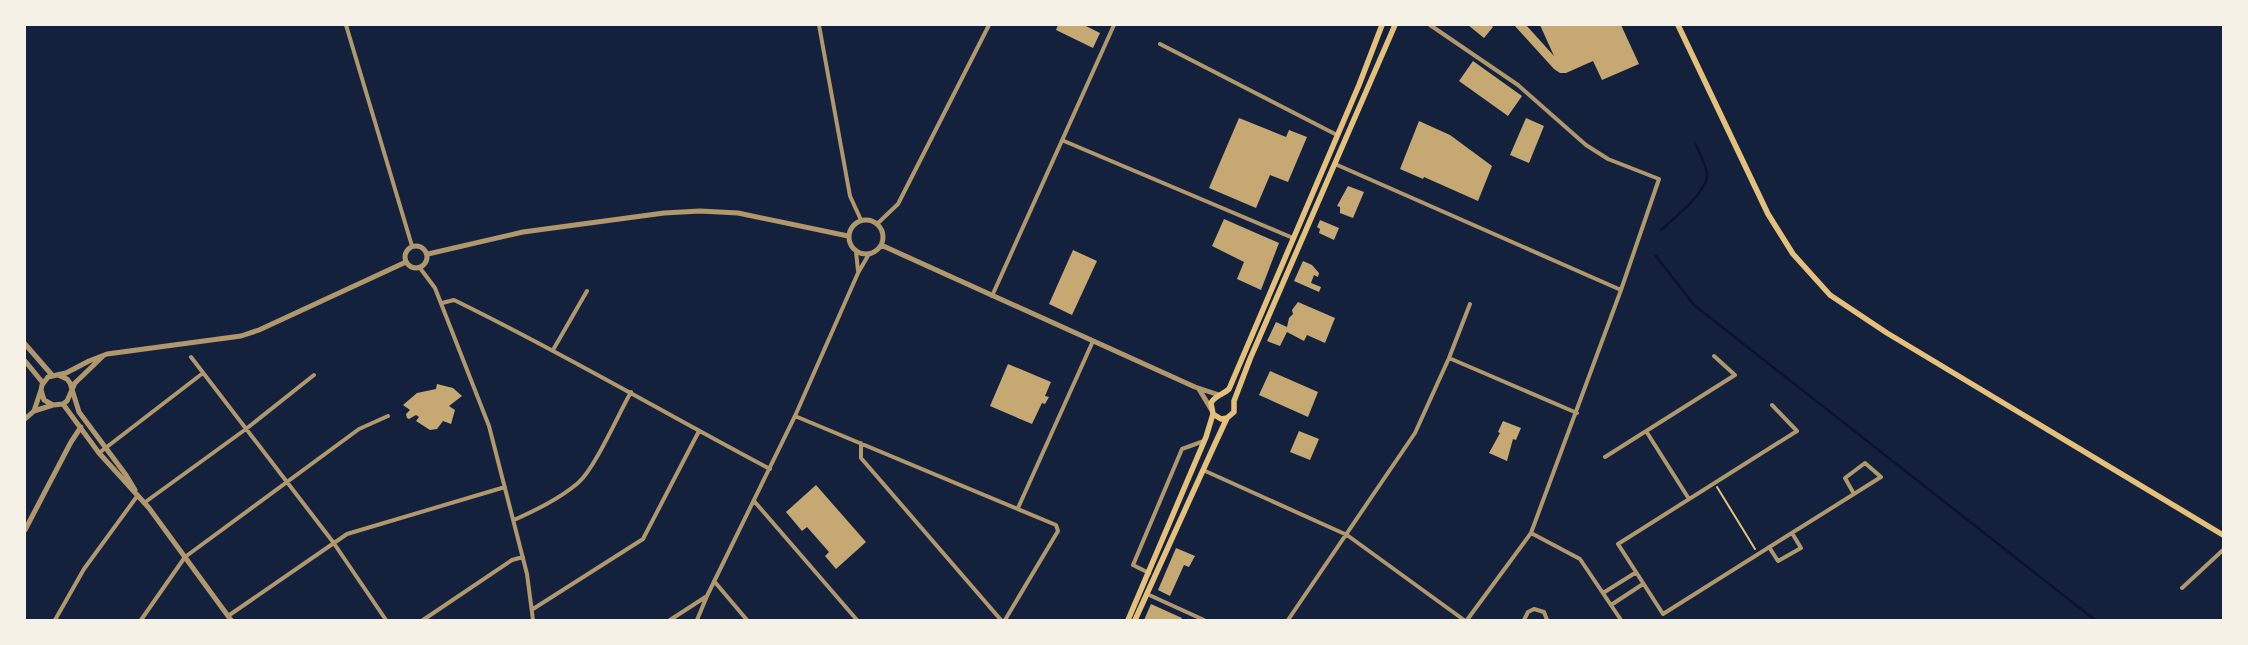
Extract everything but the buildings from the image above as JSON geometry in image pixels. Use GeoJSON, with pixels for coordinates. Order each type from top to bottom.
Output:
{"type":"FeatureCollection","features":[{"type":"Feature","properties":{"kind":"main road"},"geometry":{"type":"LineString","coordinates":[[1128,620],[1204,441],[1212,411],[1212,400],[1229,389],[1359,85],[1382,25]]}},
{"type":"Feature","properties":{"kind":"main road"},"geometry":{"type":"LineString","coordinates":[[1135,620],[1203,470],[1228,418],[1234,412],[1234,401],[1250,358],[1395,25]]}},
{"type":"Feature","properties":{"kind":"main road"},"geometry":{"type":"LineString","coordinates":[[1678,25],[1768,214],[1793,254],[1830,295],[1895,338],[2223,536]]}},
{"type":"Feature","properties":{"kind":"main road"},"geometry":{"type":"LineString","coordinates":[[1221,395],[1230,396],[1234,401]]}},
{"type":"Feature","properties":{"kind":"main road"},"geometry":{"type":"LineString","coordinates":[[1212,411],[1221,419],[1228,418]]}},
{"type":"Feature","properties":{"kind":"street"},"geometry":{"type":"LineString","coordinates":[[346,25],[412,246]]}},
{"type":"Feature","properties":{"kind":"street"},"geometry":{"type":"LineString","coordinates":[[819,25],[850,196],[861,220]]}},
{"type":"Feature","properties":{"kind":"street"},"geometry":{"type":"LineString","coordinates":[[878,224],[898,204],[989,25]]}},
{"type":"Feature","properties":{"kind":"street"},"geometry":{"type":"LineString","coordinates":[[992,296],[1064,141],[1114,25]]}},
{"type":"Feature","properties":{"kind":"street"},"geometry":{"type":"LineString","coordinates":[[1203,470],[1347,535],[1466,620],[1531,533],[1621,290],[1659,179],[1608,159],[1591,148],[1518,85],[1430,25]]}},
{"type":"Feature","properties":{"kind":"street"},"geometry":{"type":"LineString","coordinates":[[1160,44],[1337,135]]}},
{"type":"Feature","properties":{"kind":"street"},"geometry":{"type":"LineString","coordinates":[[1064,141],[1293,238]]}},
{"type":"Feature","properties":{"kind":"street"},"geometry":{"type":"LineString","coordinates":[[1335,164],[1621,290]]}},
{"type":"Feature","properties":{"kind":"street"},"geometry":{"type":"LineString","coordinates":[[428,254],[524,232],[664,213],[700,211],[738,214],[848,236]]}},
{"type":"Feature","properties":{"kind":"street"},"geometry":{"type":"LineString","coordinates":[[697,620],[795,416],[858,273],[870,254],[881,245],[883,234],[878,224],[870,220],[861,220],[852,226],[848,236],[850,245],[856,251],[870,254]]}},
{"type":"Feature","properties":{"kind":"street"},"geometry":{"type":"LineString","coordinates":[[881,245],[1199,389],[1221,395]]}},
{"type":"Feature","properties":{"kind":"street"},"geometry":{"type":"LineString","coordinates":[[412,246],[420,246],[428,254],[426,264],[420,268],[412,268],[406,262],[405,254],[412,246]]}},
{"type":"Feature","properties":{"kind":"street"},"geometry":{"type":"LineString","coordinates":[[856,251],[858,273]]}},
{"type":"Feature","properties":{"kind":"street"},"geometry":{"type":"LineString","coordinates":[[34,411],[43,383],[55,375],[66,373],[89,361],[105,355],[240,336],[268,326],[406,262]]}},
{"type":"Feature","properties":{"kind":"street"},"geometry":{"type":"LineString","coordinates":[[420,268],[435,288],[442,303],[489,426],[523,557],[533,609],[533,620]]}},
{"type":"Feature","properties":{"kind":"street"},"geometry":{"type":"LineString","coordinates":[[553,350],[587,291]]}},
{"type":"Feature","properties":{"kind":"street"},"geometry":{"type":"LineString","coordinates":[[442,303],[454,300],[553,350],[770,469]]}},
{"type":"Feature","properties":{"kind":"street"},"geometry":{"type":"LineString","coordinates":[[1288,620],[1415,433],[1450,358],[1470,304]]}},
{"type":"Feature","properties":{"kind":"street"},"geometry":{"type":"LineString","coordinates":[[1018,508],[1093,341]]}},
{"type":"Feature","properties":{"kind":"street"},"geometry":{"type":"LineString","coordinates":[[25,344],[55,375],[67,379],[70,383],[79,412],[230,618],[333,542],[347,534],[505,486]]}},
{"type":"Feature","properties":{"kind":"street"},"geometry":{"type":"LineString","coordinates":[[25,419],[34,411],[63,404],[70,397],[75,383],[105,355]]}},
{"type":"Feature","properties":{"kind":"street"},"geometry":{"type":"LineString","coordinates":[[1605,457],[1735,375],[1714,356]]}},
{"type":"Feature","properties":{"kind":"street"},"geometry":{"type":"LineString","coordinates":[[191,357],[333,542],[386,620]]}},
{"type":"Feature","properties":{"kind":"street"},"geometry":{"type":"LineString","coordinates":[[1450,358],[1576,413]]}},
{"type":"Feature","properties":{"kind":"street"},"geometry":{"type":"LineString","coordinates":[[25,361],[43,383]]}},
{"type":"Feature","properties":{"kind":"street"},"geometry":{"type":"LineString","coordinates":[[99,453],[203,373]]}},
{"type":"Feature","properties":{"kind":"street"},"geometry":{"type":"LineString","coordinates":[[144,503],[246,429],[314,376]]}},
{"type":"Feature","properties":{"kind":"street"},"geometry":{"type":"LineString","coordinates":[[1199,389],[1212,411]]}},
{"type":"Feature","properties":{"kind":"street"},"geometry":{"type":"LineString","coordinates":[[41,390],[44,400],[53,405]]}},
{"type":"Feature","properties":{"kind":"street"},"geometry":{"type":"LineString","coordinates":[[514,520],[544,506],[579,483],[594,461],[631,392]]}},
{"type":"Feature","properties":{"kind":"street"},"geometry":{"type":"LineString","coordinates":[[63,404],[120,479],[138,495]]}},
{"type":"Feature","properties":{"kind":"street"},"geometry":{"type":"LineString","coordinates":[[1772,405],[1797,431],[1618,544],[1663,614],[1769,547],[1792,533],[1854,494],[1881,477],[1865,463],[1845,478],[1854,494]]}},
{"type":"Feature","properties":{"kind":"street"},"geometry":{"type":"LineString","coordinates":[[141,620],[185,558],[359,429],[388,416]]}},
{"type":"Feature","properties":{"kind":"street"},"geometry":{"type":"LineString","coordinates":[[795,416],[861,443],[1018,508],[1055,524],[1058,531],[1003,620],[861,458],[861,443]]}},
{"type":"Feature","properties":{"kind":"street"},"geometry":{"type":"LineString","coordinates":[[25,530],[71,442],[81,428]]}},
{"type":"Feature","properties":{"kind":"street"},"geometry":{"type":"LineString","coordinates":[[533,609],[643,539],[699,430]]}},
{"type":"Feature","properties":{"kind":"street"},"geometry":{"type":"LineString","coordinates":[[1646,431],[1689,499]]}},
{"type":"Feature","properties":{"kind":"street"},"geometry":{"type":"LineString","coordinates":[[1149,573],[1133,565],[1182,449],[1204,441]]}},
{"type":"Feature","properties":{"kind":"street"},"geometry":{"type":"LineString","coordinates":[[55,620],[84,569],[138,495]]}},
{"type":"Feature","properties":{"kind":"street"},"geometry":{"type":"LineString","coordinates":[[754,501],[857,620]]}},
{"type":"Feature","properties":{"kind":"street"},"geometry":{"type":"LineString","coordinates":[[1531,533],[1580,559],[1621,620]]}},
{"type":"Feature","properties":{"kind":"street"},"geometry":{"type":"LineString","coordinates":[[1769,547],[1778,561],[1801,548],[1792,533]]}},
{"type":"Feature","properties":{"kind":"street"},"geometry":{"type":"LineString","coordinates":[[2182,588],[2223,550]]}},
{"type":"Feature","properties":{"kind":"street"},"geometry":{"type":"LineString","coordinates":[[423,620],[512,560],[523,557]]}},
{"type":"Feature","properties":{"kind":"street"},"geometry":{"type":"LineString","coordinates":[[1603,593],[1635,573]]}},
{"type":"Feature","properties":{"kind":"street"},"geometry":{"type":"LineString","coordinates":[[714,582],[747,620]]}},
{"type":"Feature","properties":{"kind":"street"},"geometry":{"type":"LineString","coordinates":[[1611,605],[1642,584]]}},
{"type":"Feature","properties":{"kind":"street"},"geometry":{"type":"LineString","coordinates":[[1147,594],[1204,620]]}},
{"type":"Feature","properties":{"kind":"street"},"geometry":{"type":"LineString","coordinates":[[670,620],[707,596]]}},
{"type":"Feature","properties":{"kind":"street"},"geometry":{"type":"LineString","coordinates":[[1524,620],[1528,612],[1534,609],[1544,612],[1548,620]]}},
{"type":"Feature","properties":{"kind":"path"},"geometry":{"type":"LineString","coordinates":[[1714,483],[1758,554]]}},
{"type":"Feature","properties":{"kind":"waterway"},"geometry":{"type":"LineString","coordinates":[[1661,230],[1682,212],[1703,188],[1707,173],[1695,143]]}},
{"type":"Feature","properties":{"kind":"waterway"},"geometry":{"type":"LineString","coordinates":[[1656,256],[1694,305],[2095,620]]}}]}
